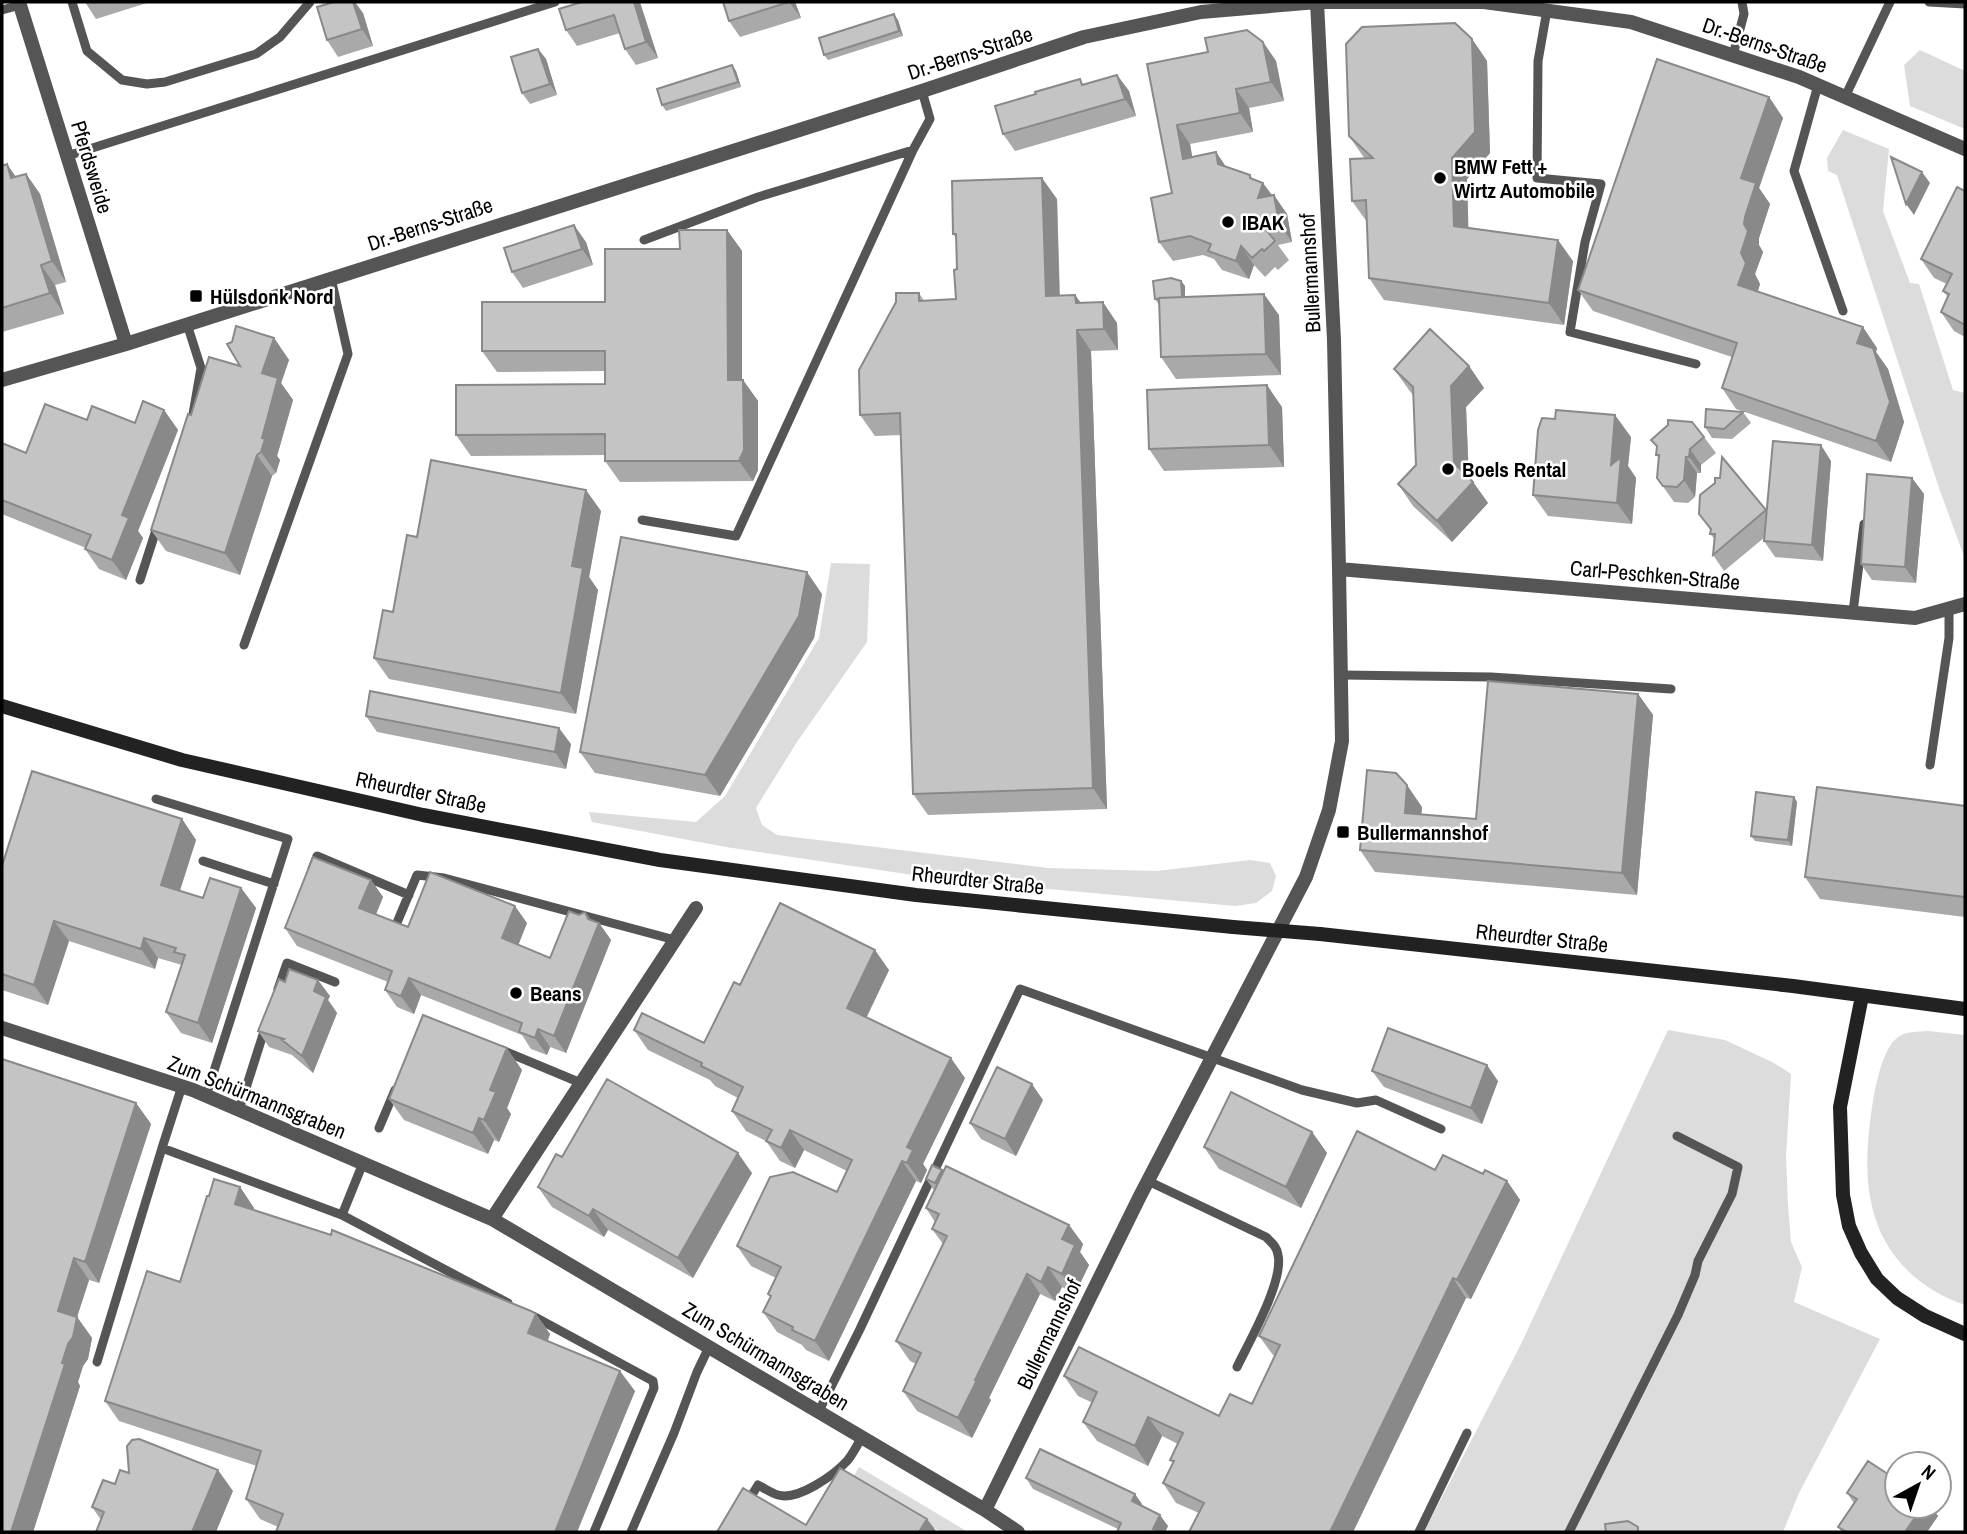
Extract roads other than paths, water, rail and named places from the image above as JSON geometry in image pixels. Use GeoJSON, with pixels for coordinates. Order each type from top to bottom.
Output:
{"type":"FeatureCollection","features":[{"type":"Feature","properties":{"kind":"main road","name":"Rheurdter Straße"},"geometry":{"type":"LineString","coordinates":[[2,706],[182,760],[424,815],[660,860],[916,895],[1320,934],[1793,986],[1965,1009]]}},
{"type":"Feature","properties":{"kind":"main road"},"geometry":{"type":"LineString","coordinates":[[1862,996],[1840,1107],[1843,1195],[1849,1226],[1877,1279],[1897,1298],[1925,1316],[1965,1334]]}},
{"type":"Feature","properties":{"kind":"street","name":"Dr.-Berns-Straße"},"geometry":{"type":"LineString","coordinates":[[2,380],[125,344],[1084,37],[1201,12],[1317,2],[1484,2],[1631,22],[1818,85],[1965,149]]}},
{"type":"Feature","properties":{"kind":"street","name":"Bullermannshof"},"geometry":{"type":"LineString","coordinates":[[985,1510],[1148,1181],[1306,877],[1329,810],[1342,741],[1334,341],[1317,2]]}},
{"type":"Feature","properties":{"kind":"street","name":"Pferdsweide"},"geometry":{"type":"LineString","coordinates":[[20,3],[125,344]]}},
{"type":"Feature","properties":{"kind":"street","name":"Carl-Peschken-Straße"},"geometry":{"type":"LineString","coordinates":[[1339,569],[1915,618],[1965,604]]}},
{"type":"Feature","properties":{"kind":"street"},"geometry":{"type":"LineString","coordinates":[[492,1219],[696,908]]}},
{"type":"Feature","properties":{"kind":"street","name":"Zum Schürmannsgraben"},"geometry":{"type":"LineString","coordinates":[[2,1028],[206,1096],[492,1219],[1018,1532]]}},
{"type":"Feature","properties":{"kind":"lane"},"geometry":{"type":"LineString","coordinates":[[72,2],[87,51],[122,80],[147,84],[165,82],[256,54],[281,37],[310,2]]}},
{"type":"Feature","properties":{"kind":"lane"},"geometry":{"type":"LineString","coordinates":[[67,156],[555,2]]}},
{"type":"Feature","properties":{"kind":"lane"},"geometry":{"type":"LineString","coordinates":[[1734,55],[1744,14],[1742,2]]}},
{"type":"Feature","properties":{"kind":"lane"},"geometry":{"type":"LineString","coordinates":[[1845,97],[1890,2]]}},
{"type":"Feature","properties":{"kind":"lane"},"geometry":{"type":"LineString","coordinates":[[1929,2],[1965,4]]}},
{"type":"Feature","properties":{"kind":"lane"},"geometry":{"type":"LineString","coordinates":[[2,10],[20,3]]}},
{"type":"Feature","properties":{"kind":"lane"},"geometry":{"type":"LineString","coordinates":[[1547,10],[1538,61],[1537,178],[1601,184],[1584,242],[1570,332],[1696,363]]}},
{"type":"Feature","properties":{"kind":"lane"},"geometry":{"type":"LineString","coordinates":[[1818,85],[1794,171],[1843,311]]}},
{"type":"Feature","properties":{"kind":"lane"},"geometry":{"type":"LineString","coordinates":[[642,520],[736,536],[913,150],[930,119],[922,91]]}},
{"type":"Feature","properties":{"kind":"lane"},"geometry":{"type":"LineString","coordinates":[[644,240],[758,197],[913,150]]}},
{"type":"Feature","properties":{"kind":"lane"},"geometry":{"type":"LineString","coordinates":[[244,645],[348,354],[331,278]]}},
{"type":"Feature","properties":{"kind":"lane"},"geometry":{"type":"LineString","coordinates":[[187,324],[201,368],[189,425]]}},
{"type":"Feature","properties":{"kind":"lane"},"geometry":{"type":"LineString","coordinates":[[139,580],[159,518]]}},
{"type":"Feature","properties":{"kind":"lane"},"geometry":{"type":"LineString","coordinates":[[1853,612],[1865,519]]}},
{"type":"Feature","properties":{"kind":"lane"},"geometry":{"type":"LineString","coordinates":[[1930,765],[1949,638],[1949,609]]}},
{"type":"Feature","properties":{"kind":"lane"},"geometry":{"type":"LineString","coordinates":[[1341,675],[1480,677],[1671,689]]}},
{"type":"Feature","properties":{"kind":"lane"},"geometry":{"type":"LineString","coordinates":[[156,799],[288,839],[206,1096]]}},
{"type":"Feature","properties":{"kind":"lane"},"geometry":{"type":"LineString","coordinates":[[307,880],[317,856],[409,895]]}},
{"type":"Feature","properties":{"kind":"lane"},"geometry":{"type":"LineString","coordinates":[[203,861],[274,884]]}},
{"type":"Feature","properties":{"kind":"lane"},"geometry":{"type":"LineString","coordinates":[[396,925],[417,876],[444,878],[675,940]]}},
{"type":"Feature","properties":{"kind":"lane"},"geometry":{"type":"LineString","coordinates":[[275,1000],[286,963],[335,982]]}},
{"type":"Feature","properties":{"kind":"lane"},"geometry":{"type":"LineString","coordinates":[[818,1411],[860,1329],[1020,989],[1302,1090],[1357,1103],[1376,1100],[1441,1129]]}},
{"type":"Feature","properties":{"kind":"lane"},"geometry":{"type":"LineString","coordinates":[[239,1110],[271,1012]]}},
{"type":"Feature","properties":{"kind":"lane"},"geometry":{"type":"LineString","coordinates":[[497,1048],[581,1083]]}},
{"type":"Feature","properties":{"kind":"lane"},"geometry":{"type":"LineString","coordinates":[[379,1128],[400,1079]]}},
{"type":"Feature","properties":{"kind":"lane"},"geometry":{"type":"LineString","coordinates":[[97,1362],[182,1087]]}},
{"type":"Feature","properties":{"kind":"lane"},"geometry":{"type":"LineString","coordinates":[[1569,1532],[1678,1315],[1699,1261],[1732,1194],[1738,1167],[1677,1136]]}},
{"type":"Feature","properties":{"kind":"lane"},"geometry":{"type":"LineString","coordinates":[[162,1148],[342,1215],[511,1305]]}},
{"type":"Feature","properties":{"kind":"lane"},"geometry":{"type":"LineString","coordinates":[[342,1215],[363,1163]]}},
{"type":"Feature","properties":{"kind":"lane"},"geometry":{"type":"LineString","coordinates":[[1148,1181],[1266,1237],[1275,1245],[1279,1256],[1278,1274],[1237,1367]]}},
{"type":"Feature","properties":{"kind":"lane"},"geometry":{"type":"LineString","coordinates":[[523,1311],[653,1381],[654,1388],[594,1532]]}},
{"type":"Feature","properties":{"kind":"lane"},"geometry":{"type":"LineString","coordinates":[[631,1532],[709,1347]]}},
{"type":"Feature","properties":{"kind":"lane"},"geometry":{"type":"LineString","coordinates":[[1419,1532],[1467,1433]]}},
{"type":"Feature","properties":{"kind":"lane"},"geometry":{"type":"LineString","coordinates":[[739,1517],[758,1485],[780,1496],[793,1496],[828,1478],[848,1460],[862,1437]]}},
{"type":"Feature","properties":{"kind":"place","name":"BMW Fett + Wirtz Automobile"},"geometry":{"type":"Point","coordinates":[1440,178]}},
{"type":"Feature","properties":{"kind":"place","name":"IBAK"},"geometry":{"type":"Point","coordinates":[1228,222]}},
{"type":"Feature","properties":{"kind":"place","name":"Hülsdonk Nord"},"geometry":{"type":"Point","coordinates":[196,296]}},
{"type":"Feature","properties":{"kind":"place","name":"Boels Rental"},"geometry":{"type":"Point","coordinates":[1448,469]}},
{"type":"Feature","properties":{"kind":"place","name":"Bullermannshof"},"geometry":{"type":"Point","coordinates":[1343,832]}},
{"type":"Feature","properties":{"kind":"place","name":"Beans"},"geometry":{"type":"Point","coordinates":[516,993]}}]}
